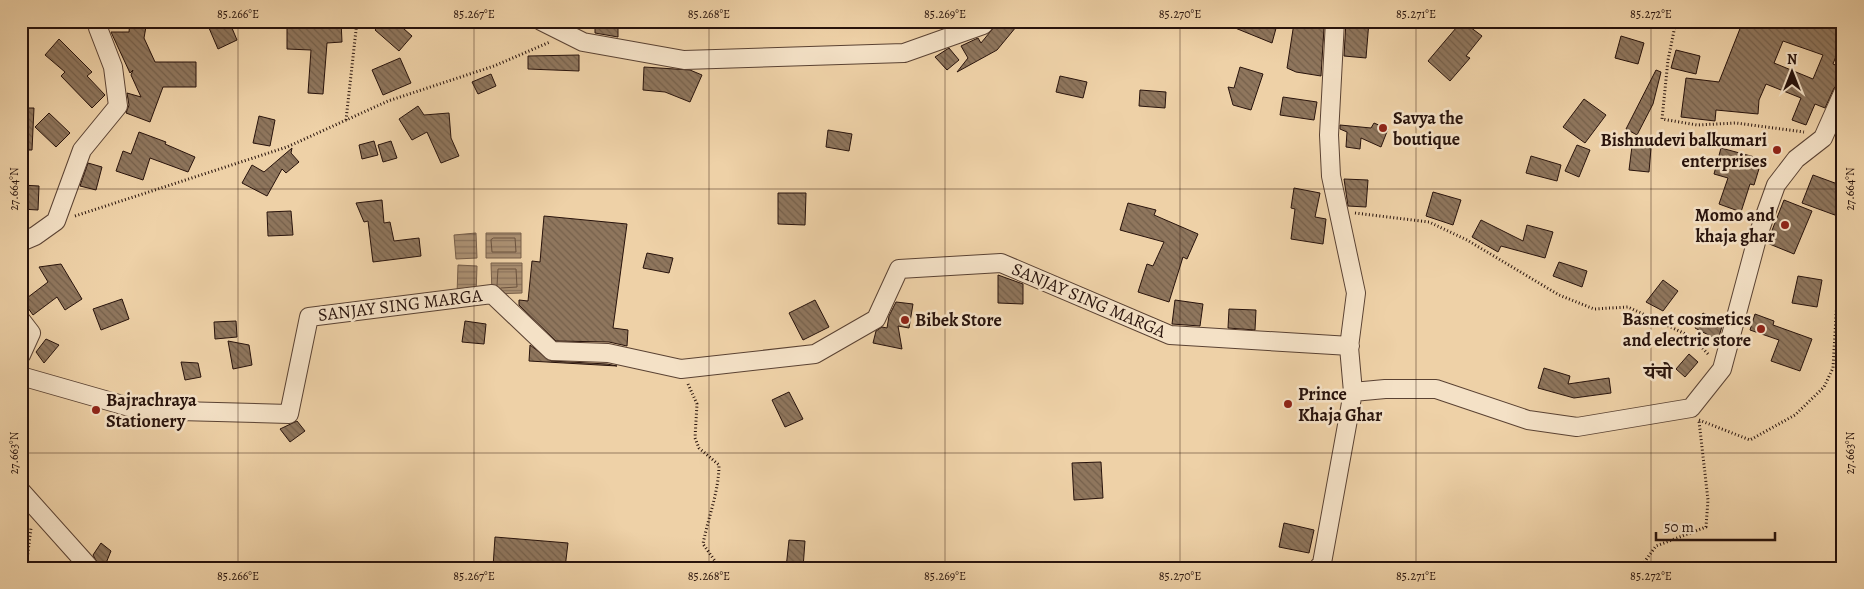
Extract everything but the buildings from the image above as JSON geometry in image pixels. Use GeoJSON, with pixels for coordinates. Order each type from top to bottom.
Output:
{"type":"FeatureCollection","features":[{"type":"Feature","properties":{"kind":"street"},"geometry":{"type":"LineString","coordinates":[[21,242],[35,236],[55,222],[82,150],[118,106],[114,67],[98,28],[101,21]]}},
{"type":"Feature","properties":{"kind":"street"},"geometry":{"type":"LineString","coordinates":[[541,21],[583,42],[684,60],[904,53],[983,25],[986,21]]}},
{"type":"Feature","properties":{"kind":"street"},"geometry":{"type":"LineString","coordinates":[[1318,568],[1322,563],[1353,392],[1350,346],[1356,293],[1342,232],[1340,210],[1331,176],[1329,135],[1335,21]]}},
{"type":"Feature","properties":{"kind":"street"},"geometry":{"type":"LineString","coordinates":[[1353,392],[1385,388],[1436,388],[1528,420],[1577,427],[1695,414],[1722,369],[1758,235],[1776,185],[1796,159],[1823,138],[1843,93]]}},
{"type":"Feature","properties":{"kind":"street","name":"SANJAY SING MARGA"},"geometry":{"type":"LineString","coordinates":[[21,376],[140,410],[289,414],[309,317],[492,294],[552,352],[608,353],[681,369],[815,354],[876,319],[899,269],[1001,263],[1170,335],[1350,346]]}},
{"type":"Feature","properties":{"kind":"street"},"geometry":{"type":"LineString","coordinates":[[21,320],[31,333],[21,355]]}},
{"type":"Feature","properties":{"kind":"street"},"geometry":{"type":"LineString","coordinates":[[21,492],[90,568]]}},
{"type":"Feature","properties":{"kind":"path"},"geometry":{"type":"LineString","coordinates":[[346,120],[357,21]]}},
{"type":"Feature","properties":{"kind":"path"},"geometry":{"type":"LineString","coordinates":[[55,222],[287,146],[388,101],[494,66],[599,21]]}},
{"type":"Feature","properties":{"kind":"path"},"geometry":{"type":"LineString","coordinates":[[1676,21],[1668,60],[1662,119],[1697,125],[1736,123],[1795,129],[1823,138]]}},
{"type":"Feature","properties":{"kind":"path"},"geometry":{"type":"LineString","coordinates":[[1340,210],[1388,218],[1429,222],[1467,240],[1559,295],[1594,309],[1628,307],[1692,337],[1722,369]]}},
{"type":"Feature","properties":{"kind":"path"},"geometry":{"type":"LineString","coordinates":[[1695,414],[1750,440],[1795,416],[1824,388],[1833,368],[1837,299],[1843,252]]}},
{"type":"Feature","properties":{"kind":"path"},"geometry":{"type":"LineString","coordinates":[[681,369],[697,404],[695,438],[699,448],[719,465],[719,485],[712,501],[703,544],[720,568]]}},
{"type":"Feature","properties":{"kind":"path"},"geometry":{"type":"LineString","coordinates":[[1640,568],[1656,546],[1706,527],[1708,500],[1695,414]]}},
{"type":"Feature","properties":{"kind":"path"},"geometry":{"type":"LineString","coordinates":[[26,568],[33,505]]}},
{"type":"Feature","properties":{"kind":"water"},"geometry":{"type":"Polygon","coordinates":[[[476,233],[477,258],[456,259],[454,235],[476,233]]]}},
{"type":"Feature","properties":{"kind":"water"},"geometry":{"type":"Polygon","coordinates":[[[486,233],[521,233],[521,258],[486,258],[486,233]]]}},
{"type":"Feature","properties":{"kind":"water"},"geometry":{"type":"Polygon","coordinates":[[[491,263],[522,263],[522,293],[492,294],[491,263]]]}},
{"type":"Feature","properties":{"kind":"water"},"geometry":{"type":"Polygon","coordinates":[[[458,265],[477,266],[476,295],[457,295],[458,265]]]}},
{"type":"Feature","properties":{"kind":"place","name":"Savya the boutique"},"geometry":{"type":"Point","coordinates":[1383,128]}},
{"type":"Feature","properties":{"kind":"place","name":"Bishnudevi balkumari enterprises"},"geometry":{"type":"Point","coordinates":[1777,150]}},
{"type":"Feature","properties":{"kind":"place","name":"Momo and khaja ghar"},"geometry":{"type":"Point","coordinates":[1785,225]}},
{"type":"Feature","properties":{"kind":"place","name":"Bibek Store"},"geometry":{"type":"Point","coordinates":[905,320]}},
{"type":"Feature","properties":{"kind":"place","name":"Basnet cosmetics and electric store"},"geometry":{"type":"Point","coordinates":[1761,329]}},
{"type":"Feature","properties":{"kind":"place","name":"Prince Khaja Ghar"},"geometry":{"type":"Point","coordinates":[1288,404]}},
{"type":"Feature","properties":{"kind":"place","name":"Bajrachraya Stationery"},"geometry":{"type":"Point","coordinates":[96,410]}},
{"type":"Feature","properties":{"kind":"district","name":"यंचो"},"geometry":{"type":"Point","coordinates":[1658,373]}}]}
